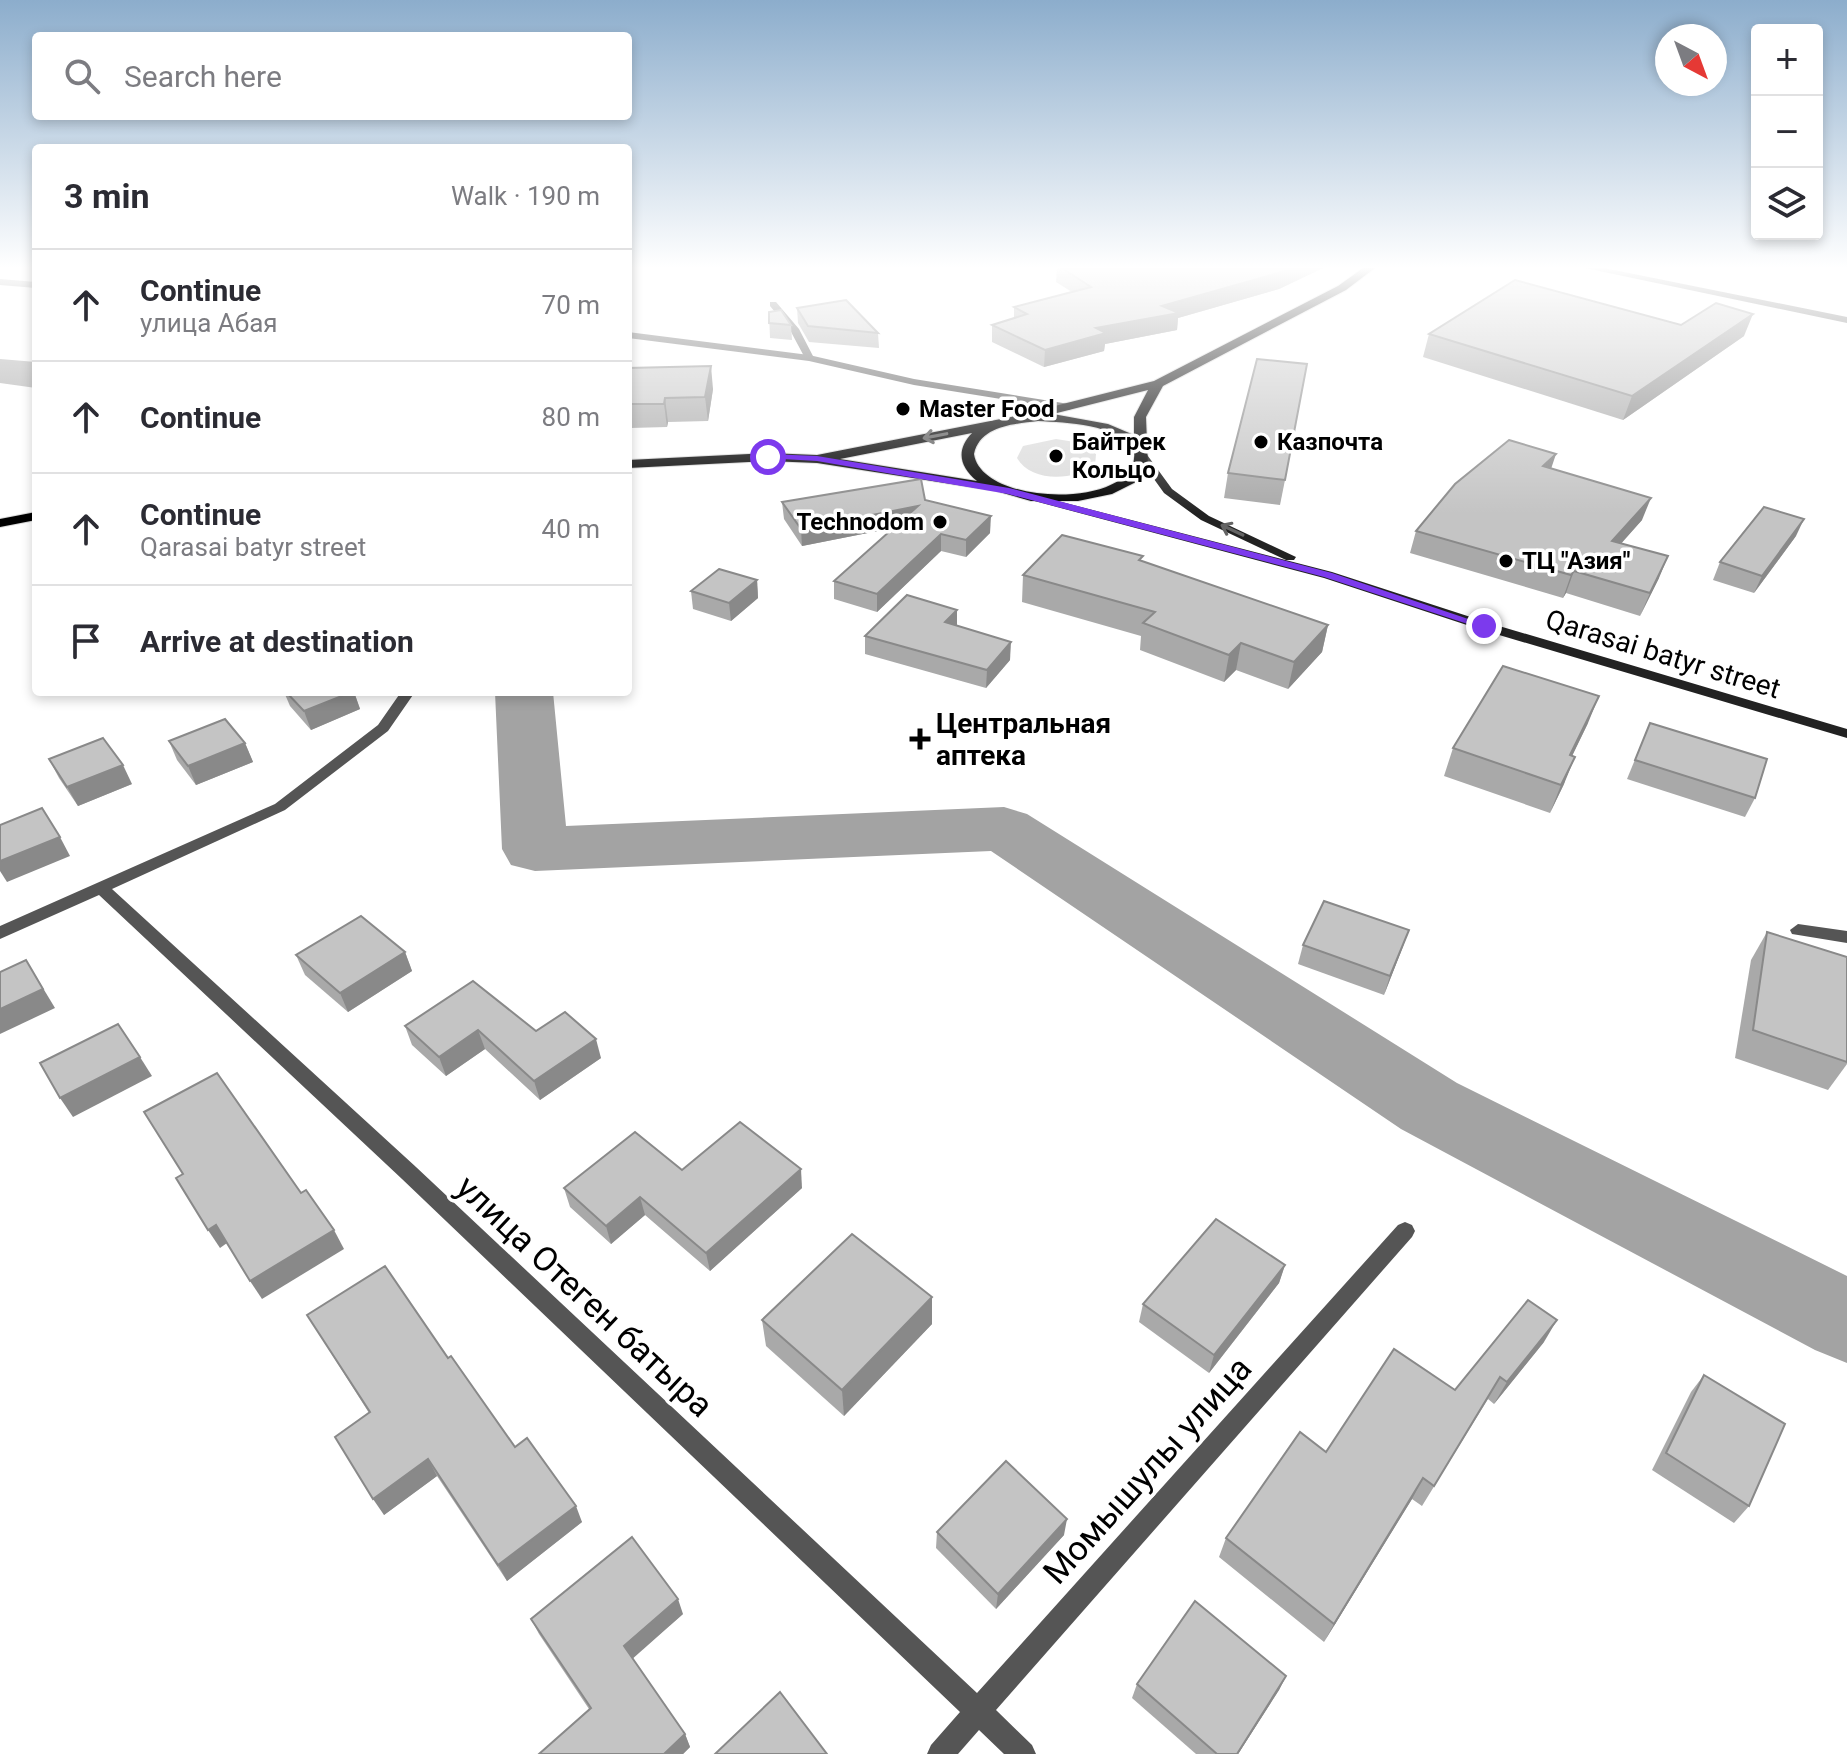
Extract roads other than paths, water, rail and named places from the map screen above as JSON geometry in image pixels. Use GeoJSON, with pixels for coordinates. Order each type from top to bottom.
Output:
{"type":"FeatureCollection","features":[{"type":"Feature","properties":{"kind":"main road"},"geometry":{"type":"LineString","coordinates":[[817,459],[1011,421],[1158,384],[1223,350]]}},
{"type":"Feature","properties":{"kind":"main road"},"geometry":{"type":"LineString","coordinates":[[632,464],[768,457],[817,459],[1050,498],[1092,495],[1116,489],[1133,478],[1142,466],[1140,417],[1158,384]]}},
{"type":"Feature","properties":{"kind":"main road"},"geometry":{"type":"LineString","coordinates":[[1065,418],[1092,422],[1115,430],[1132,441],[1168,491],[1205,518],[1328,575],[1009,491],[973,471],[967,459],[968,447],[976,437],[1011,421],[1065,418]]}},
{"type":"Feature","properties":{"kind":"main road"},"geometry":{"type":"LineString","coordinates":[[0,523],[32,517]]}},
{"type":"Feature","properties":{"kind":"main road","name":"Qarasai batyr street"},"geometry":{"type":"LineString","coordinates":[[1328,575],[1484,626],[1847,734]]}},
{"type":"Feature","properties":{"kind":"street"},"geometry":{"type":"LineString","coordinates":[[745,350],[809,358],[914,382],[1069,407]]}},
{"type":"Feature","properties":{"kind":"street"},"geometry":{"type":"LineString","coordinates":[[805,350],[809,358]]}},
{"type":"Feature","properties":{"kind":"street"},"geometry":{"type":"LineString","coordinates":[[0,933],[280,807],[383,728],[405,696]]}},
{"type":"Feature","properties":{"kind":"street","name":"улица Отеген батыра"},"geometry":{"type":"LineString","coordinates":[[101,888],[432,1195],[1023,1754]]}},
{"type":"Feature","properties":{"kind":"street"},"geometry":{"type":"LineString","coordinates":[[1798,930],[1847,937]]}},
{"type":"Feature","properties":{"kind":"street","name":"Момышулы улица"},"geometry":{"type":"LineString","coordinates":[[940,1754],[1405,1231]]}},
{"type":"Feature","properties":{"kind":"waterway"},"geometry":{"type":"LineString","coordinates":[[0,371],[32,375]]}},
{"type":"Feature","properties":{"kind":"waterway"},"geometry":{"type":"LineString","coordinates":[[524,696],[535,849],[1004,829],[1429,1106],[1847,1321]]}},
{"type":"Feature","properties":{"kind":"place","name":"Master Food"},"geometry":{"type":"Point","coordinates":[903,409]}},
{"type":"Feature","properties":{"kind":"place","name":"Казпочта"},"geometry":{"type":"Point","coordinates":[1261,442]}},
{"type":"Feature","properties":{"kind":"place","name":"Байтрек Кольцо"},"geometry":{"type":"Point","coordinates":[1056,456]}},
{"type":"Feature","properties":{"kind":"place","name":"Technodom"},"geometry":{"type":"Point","coordinates":[940,522]}},
{"type":"Feature","properties":{"kind":"place","name":"ТЦ \"Азия\""},"geometry":{"type":"Point","coordinates":[1506,561]}},
{"type":"Feature","properties":{"kind":"place","name":"Центральная аптека"},"geometry":{"type":"Point","coordinates":[920,739]}}]}
